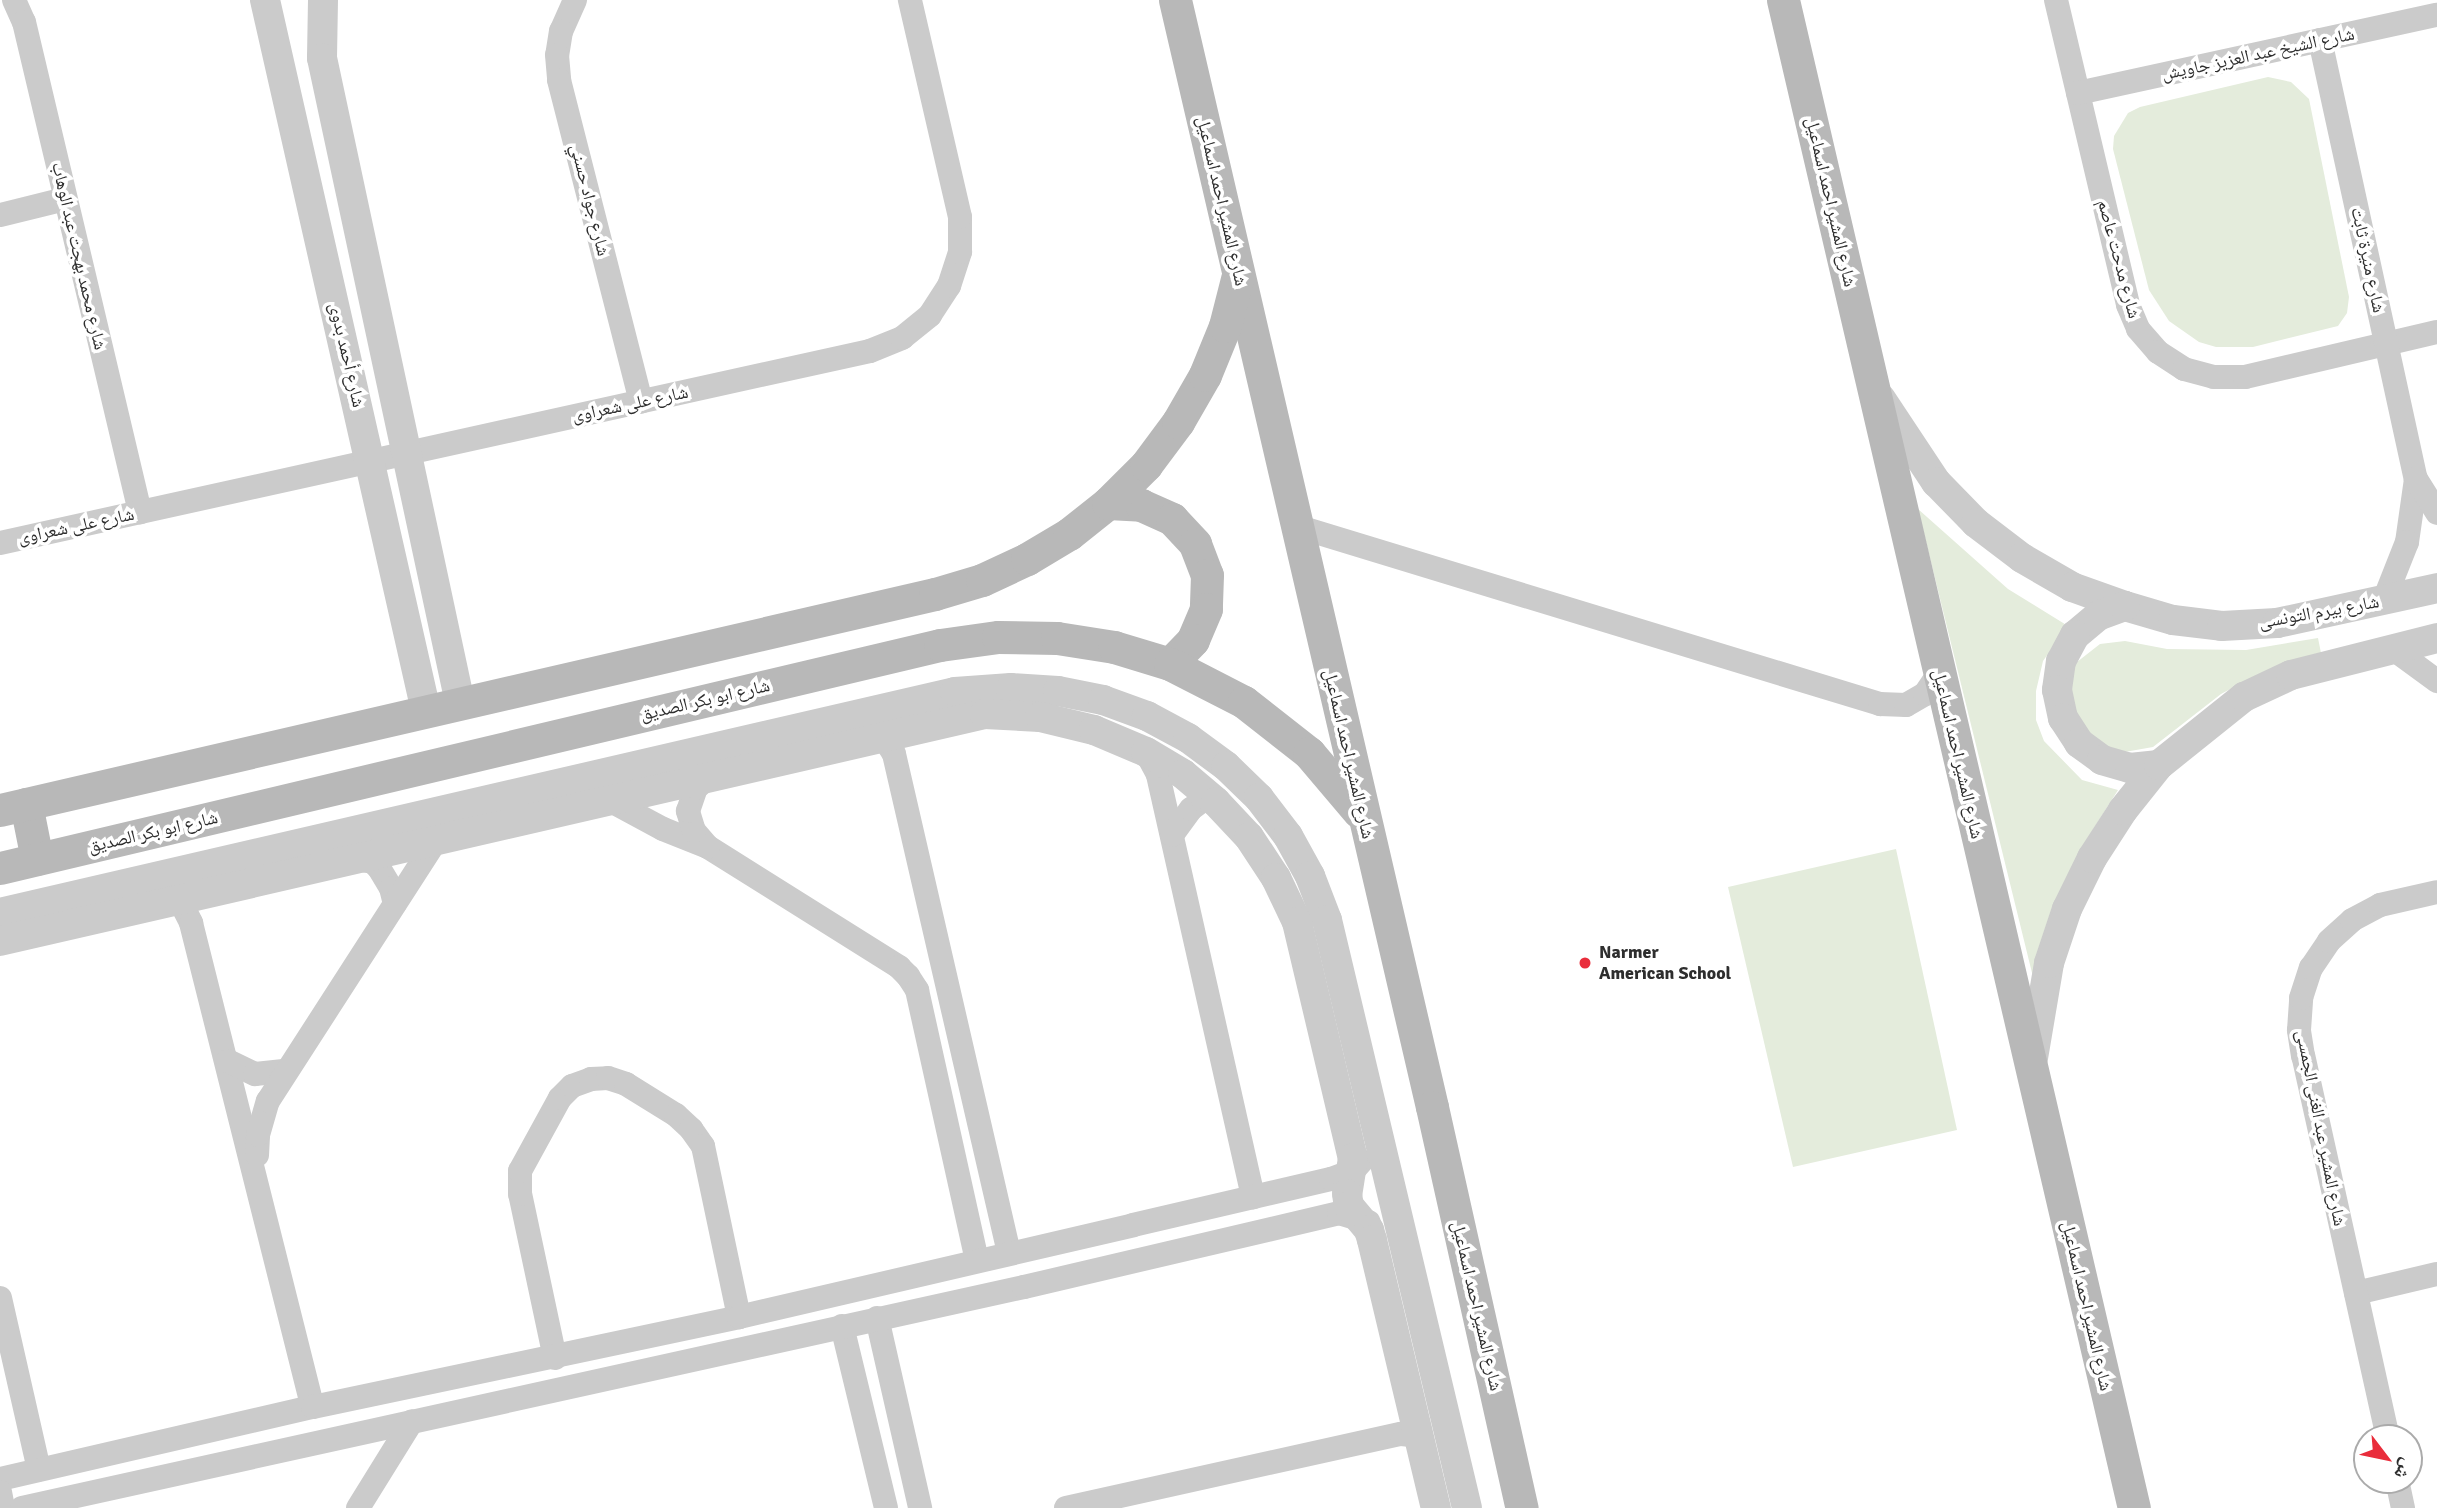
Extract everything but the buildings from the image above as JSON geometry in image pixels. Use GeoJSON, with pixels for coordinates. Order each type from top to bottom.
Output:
{"type":"FeatureCollection","features":[{"type":"Feature","properties":{"kind":"main road","name":"شارع المشير احمد اسماعيل"},"geometry":{"type":"LineString","coordinates":[[1175,0],[1363,817],[1433,1107],[1522,1508]]}},
{"type":"Feature","properties":{"kind":"main road","name":"شارع المشير احمد اسماعيل"},"geometry":{"type":"LineString","coordinates":[[1783,0],[2134,1508]]}},
{"type":"Feature","properties":{"kind":"main road"},"geometry":{"type":"LineString","coordinates":[[37,859],[13,807],[935,594],[982,580],[1027,559],[1069,534],[1108,503],[1162,443],[1205,375],[1225,326],[1238,274]]}},
{"type":"Feature","properties":{"kind":"main road"},"geometry":{"type":"LineString","coordinates":[[1108,503],[1142,505],[1172,519],[1195,544],[1207,575],[1206,609],[1193,640],[1170,664]]}},
{"type":"Feature","properties":{"kind":"main road","name":"شارع ابو بكر الصديق"},"geometry":{"type":"LineString","coordinates":[[0,868],[940,645],[998,637],[1056,638],[1114,648],[1170,664],[1244,702],[1310,753],[1363,817]]}},
{"type":"Feature","properties":{"kind":"street","name":"شارع محمد بهجت عبد الوهاب"},"geometry":{"type":"LineString","coordinates":[[14,0],[23,22],[141,512]]}},
{"type":"Feature","properties":{"kind":"street","name":"شارع أحمد بدوى"},"geometry":{"type":"LineString","coordinates":[[265,0],[426,711]]}},
{"type":"Feature","properties":{"kind":"street","name":"شارع أحمد بدوى"},"geometry":{"type":"LineString","coordinates":[[323,0],[322,58],[460,704]]}},
{"type":"Feature","properties":{"kind":"street","name":"شارع جواد حسني"},"geometry":{"type":"LineString","coordinates":[[575,0],[561,31],[557,55],[559,80],[641,402]]}},
{"type":"Feature","properties":{"kind":"street","name":"شارع على شعراوى"},"geometry":{"type":"LineString","coordinates":[[0,543],[870,351],[902,338],[930,315],[950,286],[960,252],[960,217],[910,0]]}},
{"type":"Feature","properties":{"kind":"street","name":"شارع مدحت عاصم"},"geometry":{"type":"LineString","coordinates":[[2056,0],[2128,305],[2138,329],[2158,352],[2184,369],[2214,377],[2245,377],[2437,332]]}},
{"type":"Feature","properties":{"kind":"street","name":"شارع الشيخ عبد العزيز جاويش"},"geometry":{"type":"LineString","coordinates":[[2078,93],[2437,15]]}},
{"type":"Feature","properties":{"kind":"street","name":"شارع منيرة ثابت"},"geometry":{"type":"LineString","coordinates":[[2320,40],[2416,479],[2437,513]]}},
{"type":"Feature","properties":{"kind":"street"},"geometry":{"type":"LineString","coordinates":[[0,215],[65,199]]}},
{"type":"Feature","properties":{"kind":"street","name":"شارع بيرم التونسى"},"geometry":{"type":"LineString","coordinates":[[1873,386],[1899,430],[1936,482],[1976,523],[2022,558],[2072,587],[2125,606],[2173,620],[2222,626],[2277,623],[2437,588]]}},
{"type":"Feature","properties":{"kind":"street","name":"شارع منيرة ثابت"},"geometry":{"type":"LineString","coordinates":[[2384,600],[2407,542],[2416,479]]}},
{"type":"Feature","properties":{"kind":"street"},"geometry":{"type":"LineString","coordinates":[[1296,526],[1880,704],[1906,705],[1925,694],[1939,673]]}},
{"type":"Feature","properties":{"kind":"street"},"geometry":{"type":"LineString","coordinates":[[2125,606],[2098,616],[2075,635],[2061,661],[2057,690],[2063,718],[2079,743],[2102,760],[2130,768],[2159,765]]}},
{"type":"Feature","properties":{"kind":"street"},"geometry":{"type":"LineString","coordinates":[[2031,1072],[2037,1018],[2049,963],[2067,909],[2092,858],[2123,810],[2159,765],[2244,697],[2291,675],[2437,638]]}},
{"type":"Feature","properties":{"kind":"street"},"geometry":{"type":"LineString","coordinates":[[2392,648],[2437,681]]}},
{"type":"Feature","properties":{"kind":"street"},"geometry":{"type":"LineString","coordinates":[[0,941],[192,886],[353,845],[707,764],[955,692],[1011,688],[1058,691],[1103,700],[1147,716],[1188,738],[1226,765],[1259,799],[1288,836],[1310,876],[1327,920],[1467,1508]]}},
{"type":"Feature","properties":{"kind":"street"},"geometry":{"type":"LineString","coordinates":[[353,845],[438,839],[609,800],[707,764],[883,737],[985,714],[1040,717],[1094,730],[1146,751],[1183,774],[1216,802],[1249,838],[1276,878],[1297,922],[1353,1158],[1353,1171],[1347,1194],[1349,1206],[1369,1230],[1372,1240],[1436,1508]]}},
{"type":"Feature","properties":{"kind":"street"},"geometry":{"type":"LineString","coordinates":[[883,737],[894,754],[1009,1253]]}},
{"type":"Feature","properties":{"kind":"street"},"geometry":{"type":"LineString","coordinates":[[1146,751],[1158,775],[1253,1196]]}},
{"type":"Feature","properties":{"kind":"street"},"geometry":{"type":"LineString","coordinates":[[707,764],[688,811],[694,831],[708,847]]}},
{"type":"Feature","properties":{"kind":"street"},"geometry":{"type":"LineString","coordinates":[[609,800],[663,828],[708,847],[899,967],[908,976],[917,990],[977,1260]]}},
{"type":"Feature","properties":{"kind":"street"},"geometry":{"type":"LineString","coordinates":[[1172,835],[1191,809],[1203,800],[1216,802]]}},
{"type":"Feature","properties":{"kind":"street"},"geometry":{"type":"LineString","coordinates":[[256,1170],[258,1135],[268,1101],[438,839]]}},
{"type":"Feature","properties":{"kind":"street"},"geometry":{"type":"LineString","coordinates":[[353,845],[376,865],[391,888],[395,904]]}},
{"type":"Feature","properties":{"kind":"street"},"geometry":{"type":"LineString","coordinates":[[0,913],[192,886]]}},
{"type":"Feature","properties":{"kind":"street"},"geometry":{"type":"LineString","coordinates":[[192,886],[191,923],[256,1170],[313,1407]]}},
{"type":"Feature","properties":{"kind":"street","name":"شارع المشير عبد الغنى الجمسى"},"geometry":{"type":"LineString","coordinates":[[2385,1424],[2302,1056],[2299,1030],[2301,998],[2311,968],[2323,950],[2352,920],[2379,905],[2437,892]]}},
{"type":"Feature","properties":{"kind":"street"},"geometry":{"type":"LineString","coordinates":[[228,1060],[255,1074],[286,1071]]}},
{"type":"Feature","properties":{"kind":"street"},"geometry":{"type":"LineString","coordinates":[[555,1358],[520,1195],[520,1171],[560,1098],[572,1086],[591,1079],[608,1078],[626,1084],[676,1115],[691,1129],[702,1146],[739,1317]]}},
{"type":"Feature","properties":{"kind":"street"},"geometry":{"type":"LineString","coordinates":[[0,1479],[313,1407],[739,1317],[1133,1225],[1353,1171],[1371,1156],[1379,1156],[1384,1161]]}},
{"type":"Feature","properties":{"kind":"street"},"geometry":{"type":"LineString","coordinates":[[22,1508],[1339,1213],[1360,1221],[1378,1223],[1396,1212]]}},
{"type":"Feature","properties":{"kind":"street"},"geometry":{"type":"LineString","coordinates":[[1133,1225],[1139,1259]]}},
{"type":"Feature","properties":{"kind":"street"},"geometry":{"type":"LineString","coordinates":[[2356,1293],[2437,1274]]}},
{"type":"Feature","properties":{"kind":"street"},"geometry":{"type":"LineString","coordinates":[[2,1310],[39,1470]]}},
{"type":"Feature","properties":{"kind":"street"},"geometry":{"type":"LineString","coordinates":[[877,1318],[920,1508]]}},
{"type":"Feature","properties":{"kind":"street"},"geometry":{"type":"LineString","coordinates":[[842,1326],[886,1508]]}},
{"type":"Feature","properties":{"kind":"street"},"geometry":{"type":"LineString","coordinates":[[358,1508],[412,1421]]}},
{"type":"Feature","properties":{"kind":"street"},"geometry":{"type":"LineString","coordinates":[[1066,1508],[1401,1434],[1419,1436]]}},
{"type":"Feature","properties":{"kind":"street"},"geometry":{"type":"LineString","coordinates":[[69,1463],[76,1496]]}},
{"type":"Feature","properties":{"kind":"street"},"geometry":{"type":"LineString","coordinates":[[0,1492],[3,1508]]}},
{"type":"Feature","properties":{"kind":"green space"},"geometry":{"type":"Polygon","coordinates":[[[2268,77],[2291,82],[2309,99],[2349,297],[2347,313],[2338,326],[2253,347],[2216,347],[2199,342],[2169,321],[2149,290],[2113,149],[2114,136],[2128,113],[2140,107],[2268,77]]]}},
{"type":"Feature","properties":{"kind":"green space"},"geometry":{"type":"Polygon","coordinates":[[[1918,509],[2008,589],[2068,626],[2043,661],[2036,691],[2036,720],[2044,741],[2082,780],[2118,790],[2087,839],[2033,977],[1918,509]]]}},
{"type":"Feature","properties":{"kind":"green space"},"geometry":{"type":"Polygon","coordinates":[[[2318,638],[2321,653],[2247,680],[2221,694],[2153,747],[2119,753],[2106,751],[2075,723],[2070,675],[2077,662],[2100,644],[2125,641],[2167,649],[2246,650],[2318,638]]]}},
{"type":"Feature","properties":{"kind":"green space"},"geometry":{"type":"Polygon","coordinates":[[[1896,849],[1957,1130],[1793,1167],[1728,887],[1896,849]]]}},
{"type":"Feature","properties":{"kind":"place","name":"Narmer American School"},"geometry":{"type":"Point","coordinates":[1585,963]}}]}
